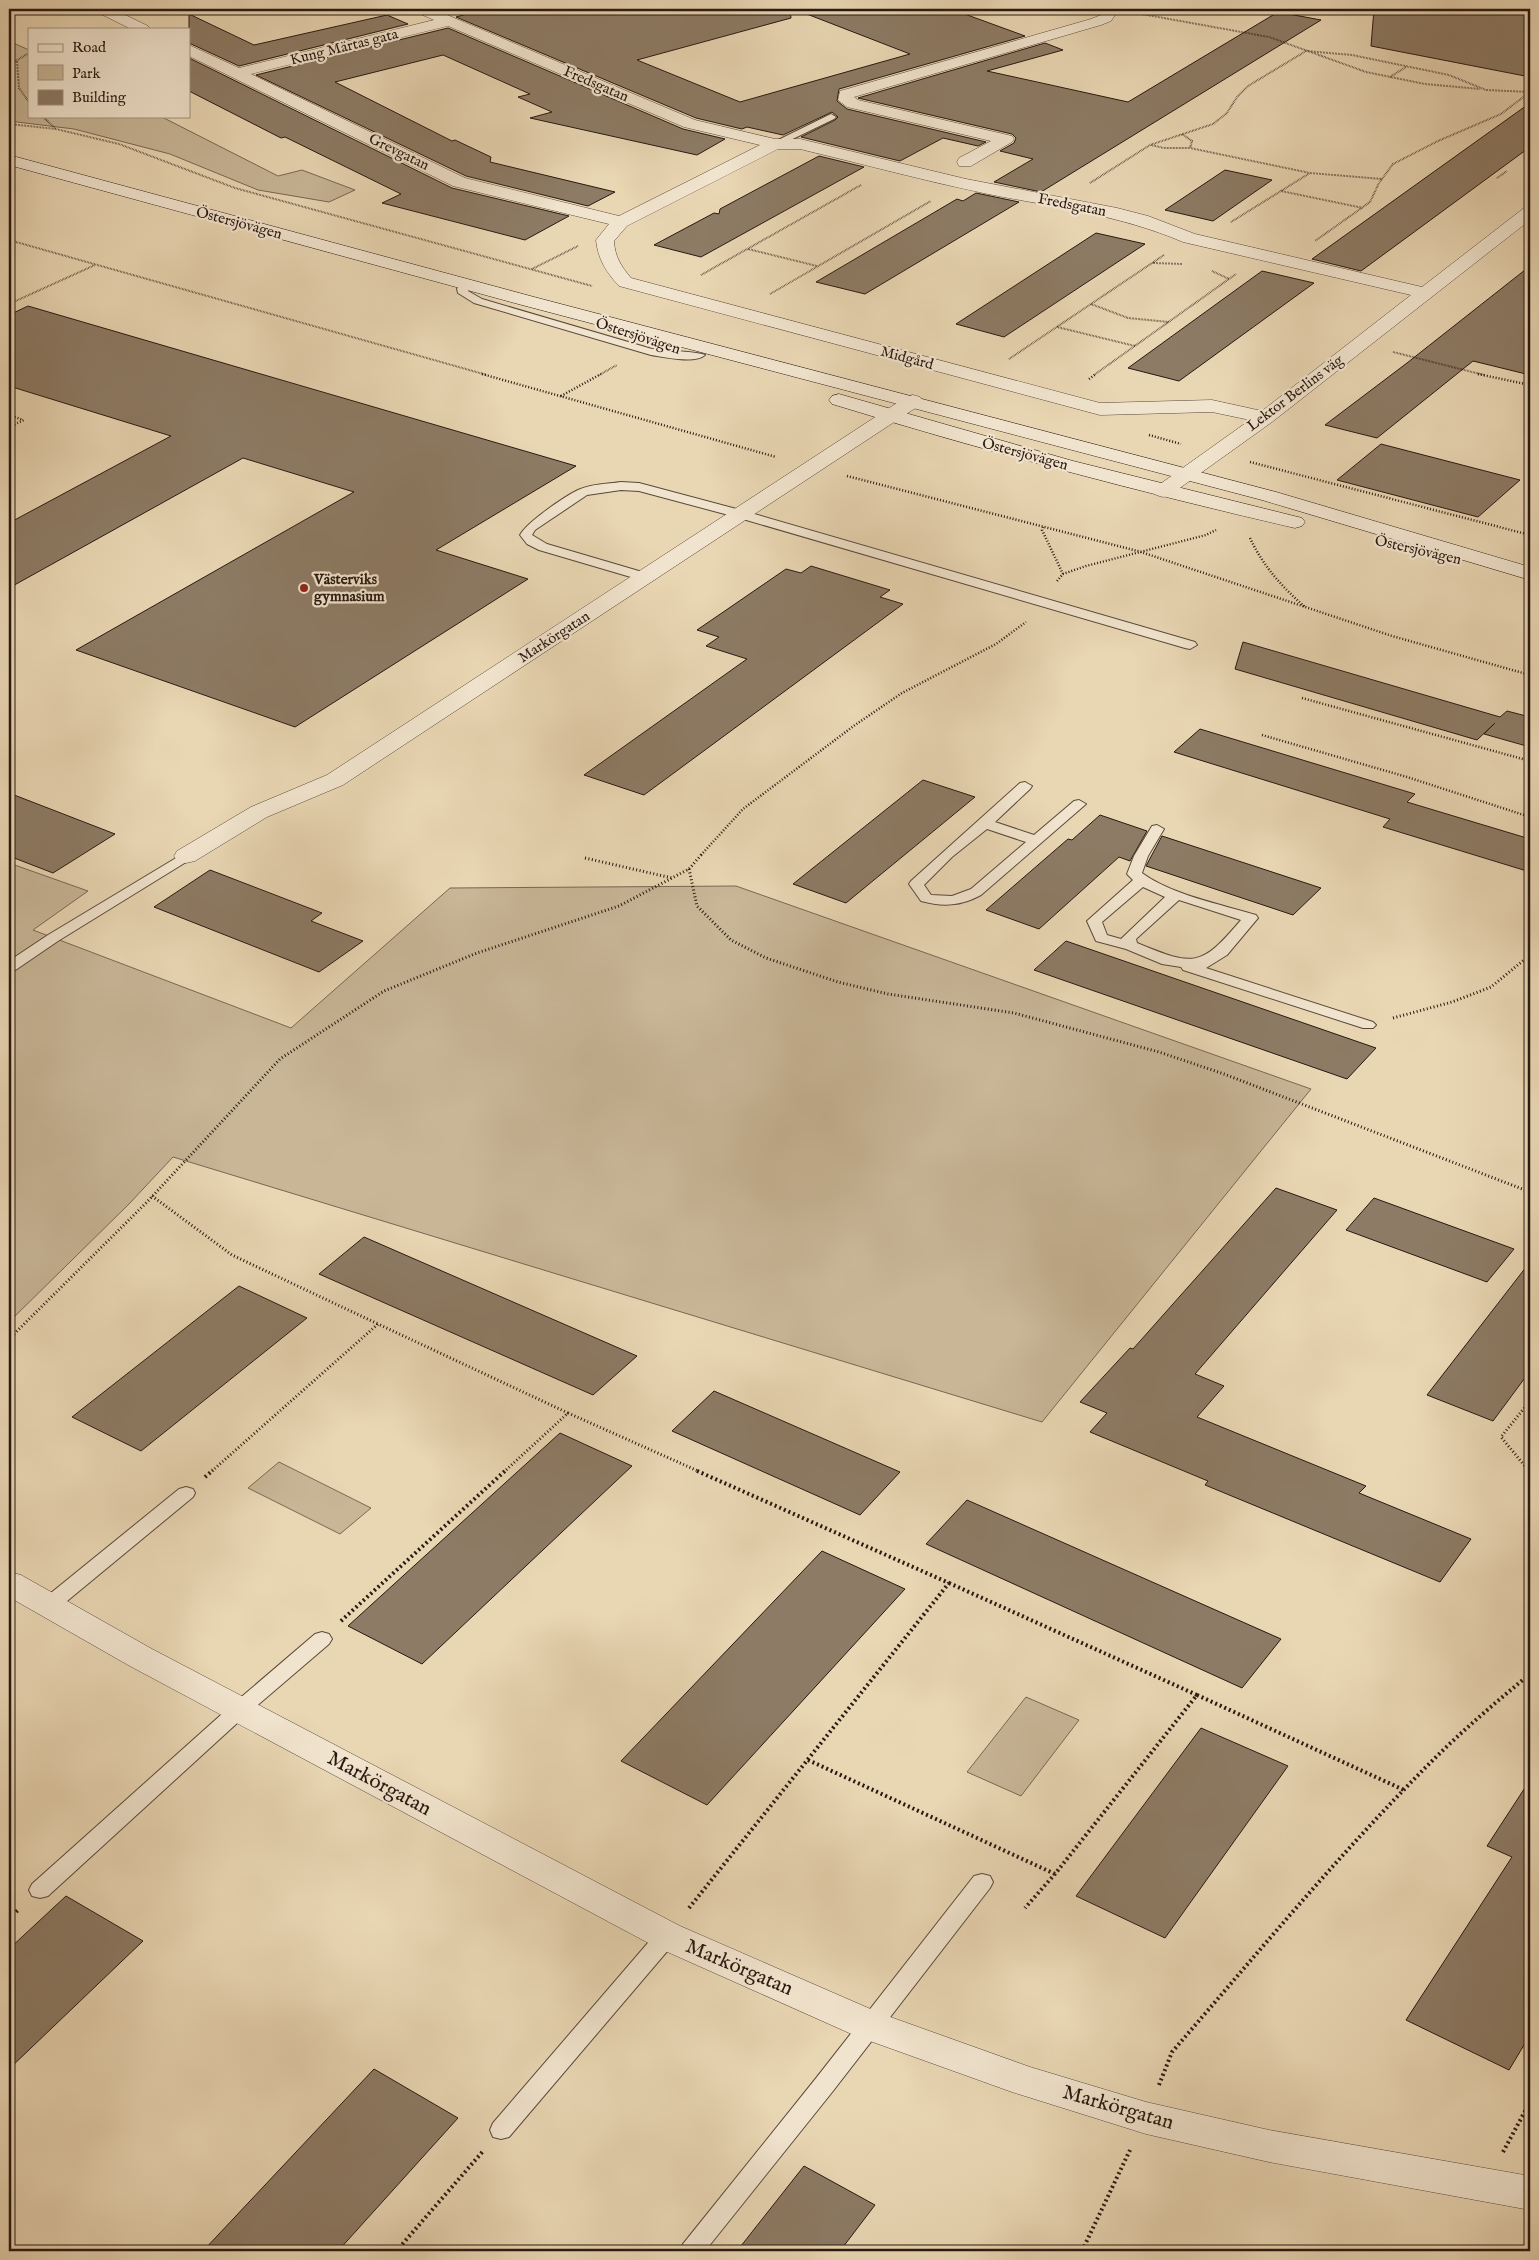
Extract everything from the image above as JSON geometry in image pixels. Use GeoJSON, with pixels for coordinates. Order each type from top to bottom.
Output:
{"type":"FeatureCollection","features":[{"type":"Feature","properties":{"kind":"street"},"geometry":{"type":"LineString","coordinates":[[102,9],[142,28]]}},
{"type":"Feature","properties":{"kind":"street","name":"Fredsgatan"},"geometry":{"type":"LineString","coordinates":[[421,9],[690,124],[776,144],[800,144],[963,183],[1141,220],[1167,227],[1193,239],[1424,293]]}},
{"type":"Feature","properties":{"kind":"street"},"geometry":{"type":"LineString","coordinates":[[965,162],[1006,139],[853,104],[846,100],[846,94],[1096,22],[1106,18],[1111,10],[1087,9]]}},
{"type":"Feature","properties":{"kind":"street","name":"Kung Märtas gata"},"geometry":{"type":"LineString","coordinates":[[238,73],[449,21]]}},
{"type":"Feature","properties":{"kind":"street","name":"Grevgatan"},"geometry":{"type":"LineString","coordinates":[[190,50],[459,182],[621,222]]}},
{"type":"Feature","properties":{"kind":"street","name":"Fredsgatan"},"geometry":{"type":"LineString","coordinates":[[621,222],[776,144]]}},
{"type":"Feature","properties":{"kind":"street","name":"Östersjövägen"},"geometry":{"type":"LineString","coordinates":[[9,160],[528,301],[1269,496],[1530,575]]}},
{"type":"Feature","properties":{"kind":"street","name":"Lektor Berlins väg"},"geometry":{"type":"LineString","coordinates":[[1162,491],[1264,418],[1530,212]]}},
{"type":"Feature","properties":{"kind":"street"},"geometry":{"type":"LineString","coordinates":[[604,240],[621,222]]}},
{"type":"Feature","properties":{"kind":"street","name":"Midgård"},"geometry":{"type":"LineString","coordinates":[[604,240],[609,264],[625,282],[737,313],[1100,408],[1130,410],[1212,406],[1228,408],[1264,418]]}},
{"type":"Feature","properties":{"kind":"street","name":"Östersjövägen"},"geometry":{"type":"LineString","coordinates":[[528,301],[890,416],[1021,454],[1245,514],[1530,575]]}},
{"type":"Feature","properties":{"kind":"street","name":"Markörgatan"},"geometry":{"type":"LineString","coordinates":[[186,856],[259,812],[335,780],[913,401]]}},
{"type":"Feature","properties":{"kind":"street","name":"Markörgatan"},"geometry":{"type":"LineString","coordinates":[[9,1583],[239,1710],[667,1936],[869,2025],[1025,2081],[1146,2118],[1268,2146],[1530,2193]]}},
{"type":"Feature","properties":{"kind":"lane"},"geometry":{"type":"LineString","coordinates":[[776,144],[831,117]]}},
{"type":"Feature","properties":{"kind":"lane"},"geometry":{"type":"LineString","coordinates":[[465,284],[462,289],[464,293],[478,301],[651,352],[680,356],[699,355]]}},
{"type":"Feature","properties":{"kind":"lane"},"geometry":{"type":"LineString","coordinates":[[645,576],[543,546],[531,541],[526,535],[530,528],[583,492],[598,488],[639,487],[740,514],[1190,645]]}},
{"type":"Feature","properties":{"kind":"lane"},"geometry":{"type":"LineString","coordinates":[[1025,786],[985,824],[948,854],[916,884],[926,898],[943,902],[964,899],[976,892],[1079,804]]}},
{"type":"Feature","properties":{"kind":"lane"},"geometry":{"type":"LineString","coordinates":[[985,824],[1035,840]]}},
{"type":"Feature","properties":{"kind":"lane"},"geometry":{"type":"LineString","coordinates":[[1157,829],[1148,847],[1137,860],[1134,874],[1142,880],[1176,895],[1251,918],[1222,952],[1203,964],[1167,961]]}},
{"type":"Feature","properties":{"kind":"lane"},"geometry":{"type":"LineString","coordinates":[[9,968],[53,938],[186,856]]}},
{"type":"Feature","properties":{"kind":"lane"},"geometry":{"type":"LineString","coordinates":[[1142,880],[1094,921],[1101,938],[1131,946],[1167,961],[1368,1025]]}},
{"type":"Feature","properties":{"kind":"lane"},"geometry":{"type":"LineString","coordinates":[[1131,946],[1128,938],[1176,895]]}},
{"type":"Feature","properties":{"kind":"lane"},"geometry":{"type":"LineString","coordinates":[[48,1606],[186,1494]]}},
{"type":"Feature","properties":{"kind":"lane"},"geometry":{"type":"LineString","coordinates":[[40,1890],[239,1710],[322,1639]]}},
{"type":"Feature","properties":{"kind":"lane"},"geometry":{"type":"LineString","coordinates":[[691,2251],[825,2084],[982,1882]]}},
{"type":"Feature","properties":{"kind":"lane"},"geometry":{"type":"LineString","coordinates":[[501,2130],[667,1936]]}},
{"type":"Feature","properties":{"kind":"path"},"geometry":{"type":"LineString","coordinates":[[1111,10],[1157,15],[1269,37],[1366,72],[1390,77],[1451,87],[1530,91]]}},
{"type":"Feature","properties":{"kind":"path"},"geometry":{"type":"LineString","coordinates":[[1060,202],[1150,145],[1213,124],[1227,112],[1236,97],[1248,86],[1306,51],[1352,54],[1461,79],[1486,90]]}},
{"type":"Feature","properties":{"kind":"path"},"geometry":{"type":"LineString","coordinates":[[9,65],[28,53]]}},
{"type":"Feature","properties":{"kind":"path"},"geometry":{"type":"LineString","coordinates":[[17,61],[19,88],[28,101]]}},
{"type":"Feature","properties":{"kind":"path"},"geometry":{"type":"LineString","coordinates":[[1390,77],[1406,66]]}},
{"type":"Feature","properties":{"kind":"path"},"geometry":{"type":"LineString","coordinates":[[1451,87],[1461,79]]}},
{"type":"Feature","properties":{"kind":"path"},"geometry":{"type":"LineString","coordinates":[[1062,398],[1229,279],[1269,257],[1301,251],[1363,208],[1370,202],[1382,179],[1394,164],[1438,141],[1501,114],[1530,91]]}},
{"type":"Feature","properties":{"kind":"path"},"geometry":{"type":"LineString","coordinates":[[44,118],[56,129]]}},
{"type":"Feature","properties":{"kind":"path"},"geometry":{"type":"LineString","coordinates":[[1182,134],[1192,141],[1190,148]]}},
{"type":"Feature","properties":{"kind":"path"},"geometry":{"type":"LineString","coordinates":[[1150,145],[1164,148],[1190,148],[1326,176],[1347,175],[1382,179]]}},
{"type":"Feature","properties":{"kind":"path"},"geometry":{"type":"LineString","coordinates":[[668,294],[893,167]]}},
{"type":"Feature","properties":{"kind":"path"},"geometry":{"type":"LineString","coordinates":[[1497,178],[1507,171]]}},
{"type":"Feature","properties":{"kind":"path"},"geometry":{"type":"LineString","coordinates":[[982,378],[1152,263],[1193,239],[1222,228],[1310,173]]}},
{"type":"Feature","properties":{"kind":"path"},"geometry":{"type":"LineString","coordinates":[[737,313],[963,183]]}},
{"type":"Feature","properties":{"kind":"path"},"geometry":{"type":"LineString","coordinates":[[1281,191],[1363,208]]}},
{"type":"Feature","properties":{"kind":"path"},"geometry":{"type":"LineString","coordinates":[[9,240],[810,467],[1141,552],[1392,636],[1530,675]]}},
{"type":"Feature","properties":{"kind":"path"},"geometry":{"type":"LineString","coordinates":[[532,269],[584,243],[604,240]]}},
{"type":"Feature","properties":{"kind":"path"},"geometry":{"type":"LineString","coordinates":[[748,249],[818,266]]}},
{"type":"Feature","properties":{"kind":"path"},"geometry":{"type":"LineString","coordinates":[[1152,263],[1188,265]]}},
{"type":"Feature","properties":{"kind":"path"},"geometry":{"type":"LineString","coordinates":[[9,304],[96,264]]}},
{"type":"Feature","properties":{"kind":"path"},"geometry":{"type":"LineString","coordinates":[[1207,269],[1229,279]]}},
{"type":"Feature","properties":{"kind":"path"},"geometry":{"type":"LineString","coordinates":[[1091,304],[1128,318],[1169,322]]}},
{"type":"Feature","properties":{"kind":"path"},"geometry":{"type":"LineString","coordinates":[[1057,327],[1135,346]]}},
{"type":"Feature","properties":{"kind":"path"},"geometry":{"type":"LineString","coordinates":[[1361,343],[1456,370],[1530,385]]}},
{"type":"Feature","properties":{"kind":"path"},"geometry":{"type":"LineString","coordinates":[[9,415],[24,420],[9,427]]}},
{"type":"Feature","properties":{"kind":"path"},"geometry":{"type":"LineString","coordinates":[[1269,496],[1279,483],[1282,470]]}},
{"type":"Feature","properties":{"kind":"path"},"geometry":{"type":"LineString","coordinates":[[9,1339],[152,1196],[280,1060],[384,992],[477,953],[619,906],[689,869],[743,809],[855,725],[902,693],[996,644],[1029,620],[1063,574],[1206,535],[1245,514],[1257,554],[1270,574],[1307,609]]}},
{"type":"Feature","properties":{"kind":"path"},"geometry":{"type":"LineString","coordinates":[[1044,527],[1042,530],[1063,574]]}},
{"type":"Feature","properties":{"kind":"path"},"geometry":{"type":"LineString","coordinates":[[1302,698],[1530,762]]}},
{"type":"Feature","properties":{"kind":"path"},"geometry":{"type":"LineString","coordinates":[[1262,735],[1407,777],[1530,817]]}},
{"type":"Feature","properties":{"kind":"path"},"geometry":{"type":"LineString","coordinates":[[585,858],[672,878]]}},
{"type":"Feature","properties":{"kind":"path"},"geometry":{"type":"LineString","coordinates":[[689,869],[697,906],[730,940],[766,958],[847,984],[888,994],[1014,1013],[1159,1052],[1224,1074],[1530,1192]]}},
{"type":"Feature","properties":{"kind":"path"},"geometry":{"type":"LineString","coordinates":[[1368,1025],[1452,1002],[1490,987],[1530,955]]}},
{"type":"Feature","properties":{"kind":"path"},"geometry":{"type":"LineString","coordinates":[[152,1196],[186,1223],[232,1255],[568,1413],[949,1583],[1404,1790]]}},
{"type":"Feature","properties":{"kind":"path"},"geometry":{"type":"LineString","coordinates":[[186,1494],[378,1324]]}},
{"type":"Feature","properties":{"kind":"path"},"geometry":{"type":"LineString","coordinates":[[1530,1401],[1501,1437],[1530,1472]]}},
{"type":"Feature","properties":{"kind":"path"},"geometry":{"type":"LineString","coordinates":[[322,1639],[568,1413]]}},
{"type":"Feature","properties":{"kind":"path"},"geometry":{"type":"LineString","coordinates":[[667,1936],[949,1583]]}},
{"type":"Feature","properties":{"kind":"path"},"geometry":{"type":"LineString","coordinates":[[1082,2251],[1146,2118],[1172,2052],[1353,1844],[1404,1790],[1495,1702],[1530,1674]]}},
{"type":"Feature","properties":{"kind":"path"},"geometry":{"type":"LineString","coordinates":[[1025,1908],[1055,1874],[1197,1695]]}},
{"type":"Feature","properties":{"kind":"path"},"geometry":{"type":"LineString","coordinates":[[808,1760],[1055,1874]]}},
{"type":"Feature","properties":{"kind":"path"},"geometry":{"type":"LineString","coordinates":[[1485,2186],[1530,2102]]}},
{"type":"Feature","properties":{"kind":"path"},"geometry":{"type":"LineString","coordinates":[[397,2250],[501,2130]]}},
{"type":"Feature","properties":{"kind":"path"},"geometry":{"type":"LineString","coordinates":[[397,2250],[405,2251]]}},
{"type":"Feature","properties":{"kind":"green space"},"geometry":{"type":"Polygon","coordinates":[[[9,41],[28,50],[28,118],[164,118],[278,176],[302,170],[355,190],[329,202],[258,190],[170,154],[74,129],[9,121],[9,41]]]}},
{"type":"Feature","properties":{"kind":"green space"},"geometry":{"type":"Polygon","coordinates":[[[9,863],[88,891],[33,930],[291,1028],[450,888],[736,886],[1311,1089],[1042,1422],[173,1157],[129,1204],[9,1322],[9,863]]]}},
{"type":"Feature","properties":{"kind":"green space"},"geometry":{"type":"Polygon","coordinates":[[[279,1462],[371,1508],[340,1534],[248,1488],[279,1462]]]}},
{"type":"Feature","properties":{"kind":"green space"},"geometry":{"type":"Polygon","coordinates":[[[1026,1697],[1079,1720],[1021,1796],[967,1772],[1026,1697]]]}},
{"type":"Feature","properties":{"kind":"building"},"geometry":{"type":"Polygon","coordinates":[[[486,9],[790,9],[791,18],[637,60],[740,102],[910,54],[799,11],[800,9],[951,9],[1025,36],[839,89],[837,101],[847,109],[986,142],[978,146],[943,138],[900,161],[801,137],[835,120],[838,117],[832,112],[783,135],[747,127],[742,129],[696,118],[456,17],[486,9]]]}},
{"type":"Feature","properties":{"kind":"building"},"geometry":{"type":"Polygon","coordinates":[[[1374,9],[1530,9],[1530,77],[1371,46],[1374,9]]]}},
{"type":"Feature","properties":{"kind":"building"},"geometry":{"type":"Polygon","coordinates":[[[1278,12],[1321,20],[1041,192],[994,182],[1033,159],[1000,151],[1014,143],[1016,138],[1012,134],[858,98],[1045,43],[1063,50],[987,71],[1128,102],[1278,12]]]}},
{"type":"Feature","properties":{"kind":"building"},"geometry":{"type":"Polygon","coordinates":[[[189,14],[254,45],[387,15],[408,24],[239,66],[190,43],[189,14]]]}},
{"type":"Feature","properties":{"kind":"building"},"geometry":{"type":"Polygon","coordinates":[[[448,28],[683,129],[725,139],[697,155],[530,118],[552,112],[518,97],[530,94],[443,55],[335,82],[452,141],[455,140],[491,157],[490,162],[615,192],[588,206],[466,176],[256,75],[448,28]]]}},
{"type":"Feature","properties":{"kind":"building"},"geometry":{"type":"Polygon","coordinates":[[[190,58],[452,188],[569,216],[525,240],[382,203],[401,194],[285,137],[281,138],[190,92],[190,58]]]}},
{"type":"Feature","properties":{"kind":"building"},"geometry":{"type":"Polygon","coordinates":[[[1530,103],[1530,147],[1361,271],[1312,259],[1530,103]]]}},
{"type":"Feature","properties":{"kind":"building"},"geometry":{"type":"Polygon","coordinates":[[[819,156],[864,167],[701,257],[654,245],[714,213],[719,214],[720,209],[819,156]]]}},
{"type":"Feature","properties":{"kind":"building"},"geometry":{"type":"Polygon","coordinates":[[[1225,170],[1272,180],[1213,221],[1165,210],[1225,170]]]}},
{"type":"Feature","properties":{"kind":"building"},"geometry":{"type":"Polygon","coordinates":[[[976,193],[1019,202],[865,294],[816,282],[957,199],[963,201],[976,193]]]}},
{"type":"Feature","properties":{"kind":"building"},"geometry":{"type":"Polygon","coordinates":[[[1096,233],[1145,244],[1004,337],[956,324],[1096,233]]]}},
{"type":"Feature","properties":{"kind":"building"},"geometry":{"type":"Polygon","coordinates":[[[1530,266],[1530,375],[1473,361],[1377,438],[1325,425],[1407,363],[1530,266]]]}},
{"type":"Feature","properties":{"kind":"building"},"geometry":{"type":"Polygon","coordinates":[[[1262,271],[1314,283],[1179,381],[1128,368],[1262,271]]]}},
{"type":"Feature","properties":{"kind":"building"},"geometry":{"type":"Polygon","coordinates":[[[28,306],[576,466],[436,550],[528,579],[295,727],[76,650],[354,492],[243,458],[9,588],[9,523],[171,436],[9,386],[9,315],[28,306]]]}},
{"type":"Feature","properties":{"kind":"building"},"geometry":{"type":"Polygon","coordinates":[[[1381,444],[1520,480],[1478,517],[1337,480],[1381,444]]]}},
{"type":"Feature","properties":{"kind":"building"},"geometry":{"type":"Polygon","coordinates":[[[811,566],[890,590],[880,597],[903,604],[644,795],[584,775],[747,659],[706,646],[719,637],[697,630],[786,569],[801,573],[811,566]]]}},
{"type":"Feature","properties":{"kind":"building"},"geometry":{"type":"Polygon","coordinates":[[[1243,642],[1500,717],[1507,711],[1530,717],[1530,747],[1484,734],[1495,723],[1477,740],[1235,669],[1243,642]]]}},
{"type":"Feature","properties":{"kind":"building"},"geometry":{"type":"Polygon","coordinates":[[[1200,729],[1415,794],[1407,802],[1530,839],[1530,872],[1383,827],[1390,819],[1174,752],[1200,729]]]}},
{"type":"Feature","properties":{"kind":"building"},"geometry":{"type":"Polygon","coordinates":[[[923,780],[975,797],[846,903],[793,884],[923,780]]]}},
{"type":"Feature","properties":{"kind":"building"},"geometry":{"type":"Polygon","coordinates":[[[9,793],[115,834],[53,873],[9,856],[9,793]]]}},
{"type":"Feature","properties":{"kind":"building"},"geometry":{"type":"Polygon","coordinates":[[[1100,815],[1147,831],[1130,861],[1119,857],[1039,929],[986,910],[1068,839],[1072,840],[1100,815]]]}},
{"type":"Feature","properties":{"kind":"building"},"geometry":{"type":"Polygon","coordinates":[[[1162,836],[1321,888],[1293,915],[1146,866],[1162,836]]]}},
{"type":"Feature","properties":{"kind":"building"},"geometry":{"type":"Polygon","coordinates":[[[210,870],[322,913],[311,921],[363,941],[319,972],[154,907],[210,870]]]}},
{"type":"Feature","properties":{"kind":"building"},"geometry":{"type":"Polygon","coordinates":[[[1066,941],[1376,1048],[1347,1079],[1034,970],[1066,941]]]}},
{"type":"Feature","properties":{"kind":"building"},"geometry":{"type":"Polygon","coordinates":[[[1276,1188],[1337,1210],[1195,1374],[1224,1386],[1197,1417],[1366,1486],[1359,1493],[1471,1539],[1440,1582],[1205,1485],[1208,1481],[1090,1432],[1107,1413],[1080,1402],[1130,1348],[1133,1349],[1276,1188]]]}},
{"type":"Feature","properties":{"kind":"building"},"geometry":{"type":"Polygon","coordinates":[[[1374,1198],[1514,1249],[1487,1282],[1346,1230],[1374,1198]]]}},
{"type":"Feature","properties":{"kind":"building"},"geometry":{"type":"Polygon","coordinates":[[[364,1237],[637,1356],[593,1395],[319,1274],[364,1237]]]}},
{"type":"Feature","properties":{"kind":"building"},"geometry":{"type":"Polygon","coordinates":[[[1530,1262],[1530,1371],[1493,1421],[1427,1395],[1530,1262]]]}},
{"type":"Feature","properties":{"kind":"building"},"geometry":{"type":"Polygon","coordinates":[[[239,1286],[307,1318],[141,1451],[72,1417],[239,1286]]]}},
{"type":"Feature","properties":{"kind":"building"},"geometry":{"type":"Polygon","coordinates":[[[714,1391],[900,1472],[860,1515],[672,1431],[714,1391]]]}},
{"type":"Feature","properties":{"kind":"building"},"geometry":{"type":"Polygon","coordinates":[[[560,1433],[632,1466],[422,1664],[348,1626],[560,1433]]]}},
{"type":"Feature","properties":{"kind":"building"},"geometry":{"type":"Polygon","coordinates":[[[967,1500],[1281,1639],[1242,1688],[926,1544],[967,1500]]]}},
{"type":"Feature","properties":{"kind":"building"},"geometry":{"type":"Polygon","coordinates":[[[822,1551],[905,1589],[707,1805],[621,1761],[822,1551]]]}},
{"type":"Feature","properties":{"kind":"building"},"geometry":{"type":"Polygon","coordinates":[[[1201,1728],[1288,1766],[1165,1938],[1076,1896],[1201,1728]]]}},
{"type":"Feature","properties":{"kind":"building"},"geometry":{"type":"Polygon","coordinates":[[[1530,1780],[1530,2035],[1509,2070],[1406,2020],[1512,1857],[1487,1846],[1530,1780]]]}},
{"type":"Feature","properties":{"kind":"building"},"geometry":{"type":"Polygon","coordinates":[[[66,1896],[143,1941],[9,2069],[9,1949],[66,1896]]]}},
{"type":"Feature","properties":{"kind":"building"},"geometry":{"type":"Polygon","coordinates":[[[374,2069],[458,2118],[338,2251],[203,2251],[374,2069]]]}},
{"type":"Feature","properties":{"kind":"building"},"geometry":{"type":"Polygon","coordinates":[[[804,2166],[875,2205],[840,2251],[737,2251],[804,2166]]]}},
{"type":"Feature","properties":{"kind":"place","name":"Västerviks gymnasium"},"geometry":{"type":"Point","coordinates":[304,588]}}]}
